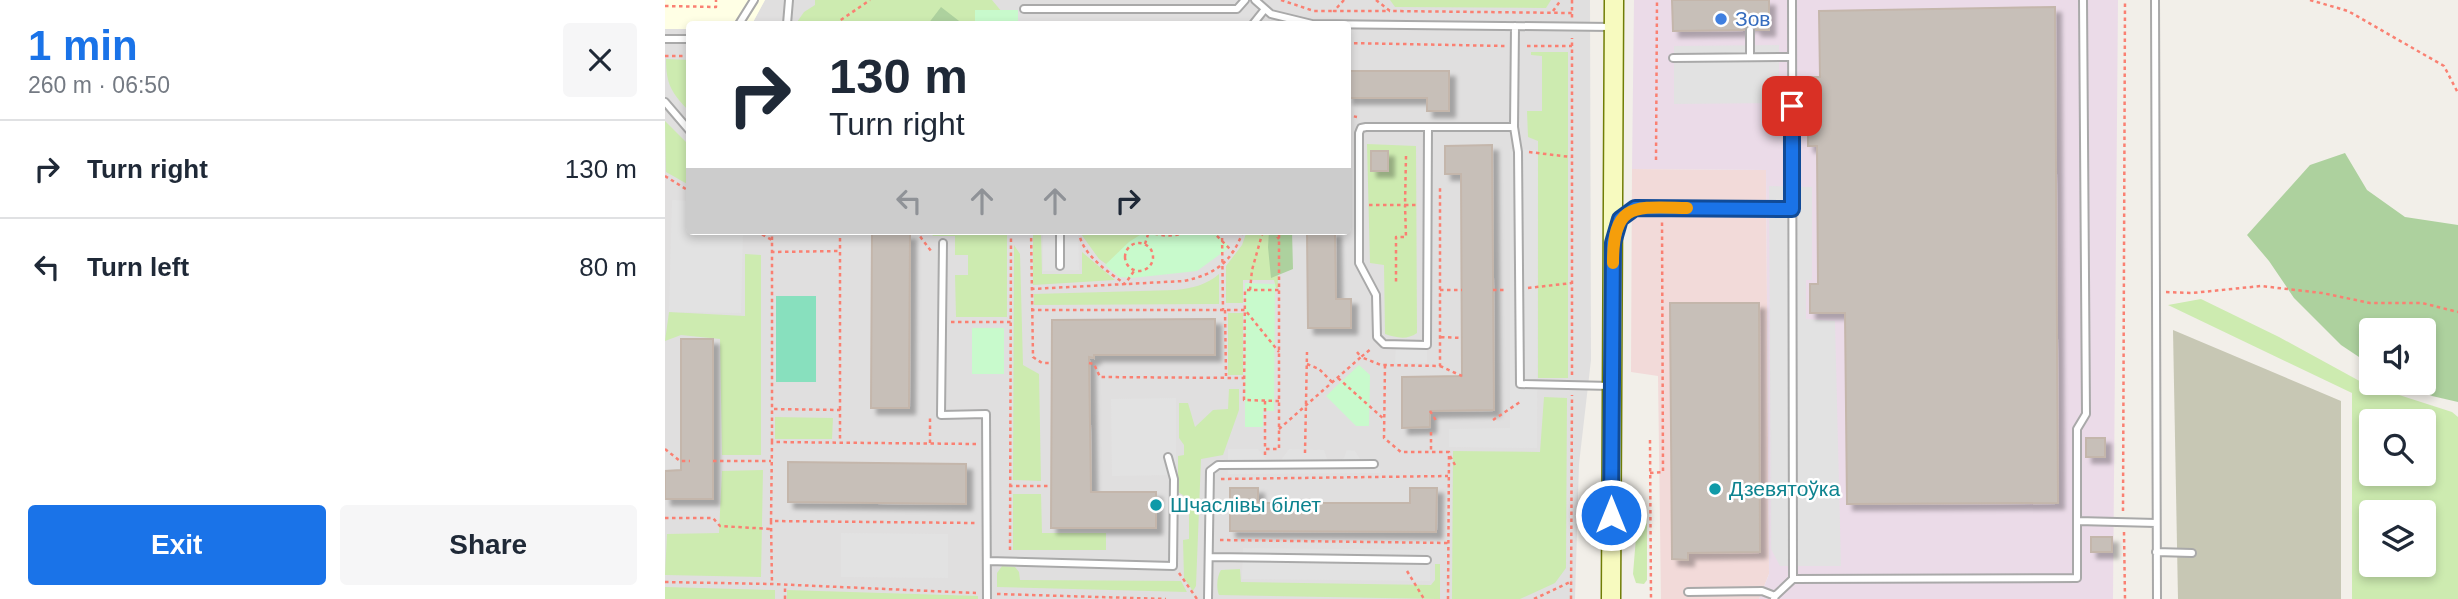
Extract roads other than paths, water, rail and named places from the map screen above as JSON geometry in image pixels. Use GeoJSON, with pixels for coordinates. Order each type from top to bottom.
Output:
{"type":"FeatureCollection","features":[{"type":"Feature","properties":{"kind":"main road"},"geometry":{"type":"LineString","coordinates":[[1611,599],[1613,0]]}},
{"type":"Feature","properties":{"kind":"lane"},"geometry":{"type":"LineString","coordinates":[[741,21],[754,0]]}},
{"type":"Feature","properties":{"kind":"lane"},"geometry":{"type":"LineString","coordinates":[[787,21],[789,0]]}},
{"type":"Feature","properties":{"kind":"lane"},"geometry":{"type":"LineString","coordinates":[[1024,9],[1237,9],[1245,0]]}},
{"type":"Feature","properties":{"kind":"lane"},"geometry":{"type":"LineString","coordinates":[[1255,0],[1271,14],[1300,21]]}},
{"type":"Feature","properties":{"kind":"lane"},"geometry":{"type":"LineString","coordinates":[[1792,0],[1793,579]]}},
{"type":"Feature","properties":{"kind":"lane"},"geometry":{"type":"LineString","coordinates":[[1688,592],[1762,591],[1775,597],[1793,579],[2077,578],[2077,429],[2086,414],[2083,0]]}},
{"type":"Feature","properties":{"kind":"lane"},"geometry":{"type":"LineString","coordinates":[[2155,0],[2157,599]]}},
{"type":"Feature","properties":{"kind":"lane"},"geometry":{"type":"LineString","coordinates":[[1256,21],[1265,9]]}},
{"type":"Feature","properties":{"kind":"lane"},"geometry":{"type":"LineString","coordinates":[[1351,24],[1613,27]]}},
{"type":"Feature","properties":{"kind":"lane"},"geometry":{"type":"LineString","coordinates":[[1515,26],[1514,127],[1518,152],[1520,384],[1612,386]]}},
{"type":"Feature","properties":{"kind":"lane"},"geometry":{"type":"LineString","coordinates":[[1750,30],[1750,57]]}},
{"type":"Feature","properties":{"kind":"lane"},"geometry":{"type":"LineString","coordinates":[[665,39],[686,38]]}},
{"type":"Feature","properties":{"kind":"lane"},"geometry":{"type":"LineString","coordinates":[[1673,58],[1792,57]]}},
{"type":"Feature","properties":{"kind":"lane"},"geometry":{"type":"LineString","coordinates":[[665,102],[686,126]]}},
{"type":"Feature","properties":{"kind":"lane"},"geometry":{"type":"LineString","coordinates":[[1428,127],[1427,345],[1384,344],[1377,337],[1376,295],[1359,263],[1361,128],[1366,127],[1428,127],[1514,127]]}},
{"type":"Feature","properties":{"kind":"lane"},"geometry":{"type":"LineString","coordinates":[[1613,243],[1620,219],[1635,208],[1792,209]]}},
{"type":"Feature","properties":{"kind":"lane"},"geometry":{"type":"LineString","coordinates":[[1060,235],[1060,266]]}},
{"type":"Feature","properties":{"kind":"lane"},"geometry":{"type":"LineString","coordinates":[[943,243],[941,415],[986,414],[987,596]]}},
{"type":"Feature","properties":{"kind":"lane"},"geometry":{"type":"LineString","coordinates":[[987,561],[1173,565],[1174,479],[1168,457]]}},
{"type":"Feature","properties":{"kind":"lane"},"geometry":{"type":"LineString","coordinates":[[1208,599],[1210,471],[1218,465],[1374,464]]}},
{"type":"Feature","properties":{"kind":"lane"},"geometry":{"type":"LineString","coordinates":[[2078,521],[2156,523]]}},
{"type":"Feature","properties":{"kind":"lane"},"geometry":{"type":"LineString","coordinates":[[2156,552],[2192,553]]}},
{"type":"Feature","properties":{"kind":"lane"},"geometry":{"type":"LineString","coordinates":[[1209,557],[1427,560]]}},
{"type":"Feature","properties":{"kind":"place","name":"Зов"},"geometry":{"type":"Point","coordinates":[1721,19]}},
{"type":"Feature","properties":{"kind":"place","name":"Дзевятоўка"},"geometry":{"type":"Point","coordinates":[1715,489]}},
{"type":"Feature","properties":{"kind":"place","name":"Шчаслівы білет"},"geometry":{"type":"Point","coordinates":[1156,505]}}]}
